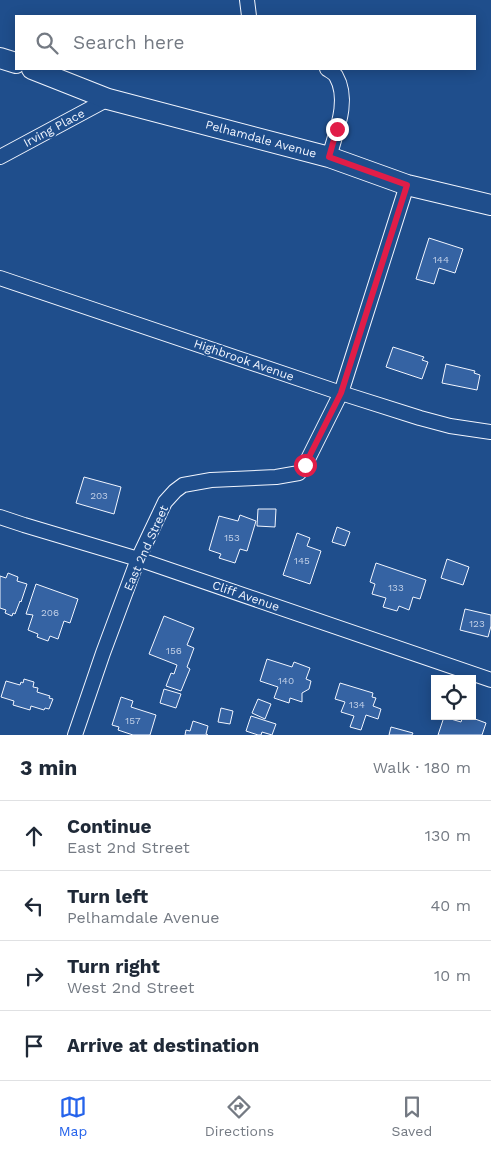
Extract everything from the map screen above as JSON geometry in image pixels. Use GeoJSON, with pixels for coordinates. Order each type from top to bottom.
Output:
{"type":"FeatureCollection","features":[{"type":"Feature","properties":{"kind":"street"},"geometry":{"type":"LineString","coordinates":[[247,0],[250,15]]}},
{"type":"Feature","properties":{"kind":"street"},"geometry":{"type":"LineString","coordinates":[[0,58],[15,63]]}},
{"type":"Feature","properties":{"kind":"street","name":"Pelhamdale Avenue"},"geometry":{"type":"LineString","coordinates":[[35,70],[108,99],[329,157],[407,185],[491,205]]}},
{"type":"Feature","properties":{"kind":"street"},"geometry":{"type":"LineString","coordinates":[[329,70],[335,74],[341,89],[342,106],[329,157]]}},
{"type":"Feature","properties":{"kind":"street","name":"Irving Place"},"geometry":{"type":"LineString","coordinates":[[0,157],[108,99]]}},
{"type":"Feature","properties":{"kind":"street","name":"East 2nd Street"},"geometry":{"type":"LineString","coordinates":[[75,735],[138,559],[165,502],[183,485],[211,480],[276,477],[299,473],[305,465],[341,393],[407,185]]}},
{"type":"Feature","properties":{"kind":"street","name":"Highbrook Avenue"},"geometry":{"type":"LineString","coordinates":[[0,278],[420,418],[450,426],[491,432]]}},
{"type":"Feature","properties":{"kind":"street","name":"Cliff Avenue"},"geometry":{"type":"LineString","coordinates":[[0,517],[138,559],[491,680]]}},
{"type":"Feature","properties":{"kind":"building"},"geometry":{"type":"Polygon","coordinates":[[[429,238],[463,249],[455,273],[439,268],[434,284],[416,279],[429,238]]]}},
{"type":"Feature","properties":{"kind":"building"},"geometry":{"type":"Polygon","coordinates":[[[393,347],[424,357],[422,360],[428,362],[422,379],[386,367],[393,347]]]}},
{"type":"Feature","properties":{"kind":"building"},"geometry":{"type":"Polygon","coordinates":[[[446,364],[475,371],[474,373],[480,375],[477,390],[442,383],[446,364]]]}},
{"type":"Feature","properties":{"kind":"building"},"geometry":{"type":"Polygon","coordinates":[[[84,477],[121,487],[114,514],[76,503],[84,477]]]}},
{"type":"Feature","properties":{"kind":"building"},"geometry":{"type":"Polygon","coordinates":[[[258,509],[276,509],[275,527],[257,526],[258,509]]]}},
{"type":"Feature","properties":{"kind":"building"},"geometry":{"type":"Polygon","coordinates":[[[240,515],[256,521],[247,551],[240,549],[235,563],[219,558],[221,554],[209,550],[219,516],[238,521],[240,515]]]}},
{"type":"Feature","properties":{"kind":"building"},"geometry":{"type":"Polygon","coordinates":[[[337,527],[350,532],[345,546],[332,542],[337,527]]]}},
{"type":"Feature","properties":{"kind":"building"},"geometry":{"type":"Polygon","coordinates":[[[297,533],[310,538],[307,546],[321,551],[310,584],[283,575],[297,533]]]}},
{"type":"Feature","properties":{"kind":"building"},"geometry":{"type":"Polygon","coordinates":[[[447,559],[469,567],[463,585],[441,578],[447,559]]]}},
{"type":"Feature","properties":{"kind":"building"},"geometry":{"type":"Polygon","coordinates":[[[376,563],[426,580],[420,599],[413,597],[409,610],[399,606],[397,611],[383,607],[386,598],[372,594],[375,584],[370,582],[376,563]]]}},
{"type":"Feature","properties":{"kind":"building"},"geometry":{"type":"Polygon","coordinates":[[[8,573],[18,577],[17,581],[27,584],[21,602],[12,616],[5,613],[6,610],[0,608],[0,576],[6,578],[8,573]]]}},
{"type":"Feature","properties":{"kind":"building"},"geometry":{"type":"Polygon","coordinates":[[[36,584],[78,599],[70,623],[64,621],[58,639],[50,636],[48,641],[37,637],[38,634],[28,630],[33,615],[26,614],[36,584]]]}},
{"type":"Feature","properties":{"kind":"building"},"geometry":{"type":"Polygon","coordinates":[[[465,609],[491,615],[488,637],[460,630],[465,609]]]}},
{"type":"Feature","properties":{"kind":"building"},"geometry":{"type":"Polygon","coordinates":[[[164,616],[194,628],[187,645],[194,648],[187,667],[190,669],[181,691],[166,686],[171,673],[174,674],[177,665],[149,654],[164,616]]]}},
{"type":"Feature","properties":{"kind":"building"},"geometry":{"type":"Polygon","coordinates":[[[267,659],[292,667],[294,662],[310,668],[306,679],[311,681],[309,689],[302,693],[302,702],[290,698],[289,703],[274,698],[278,687],[260,681],[267,659]]]}},
{"type":"Feature","properties":{"kind":"building"},"geometry":{"type":"Polygon","coordinates":[[[24,679],[34,682],[33,687],[38,688],[37,692],[50,696],[49,698],[53,699],[49,709],[45,708],[44,710],[31,706],[30,710],[13,705],[14,701],[1,697],[6,681],[20,685],[24,679]]]}},
{"type":"Feature","properties":{"kind":"building"},"geometry":{"type":"Polygon","coordinates":[[[340,683],[373,693],[372,697],[376,698],[373,706],[381,709],[378,719],[366,715],[361,730],[350,727],[354,716],[341,712],[345,702],[335,699],[340,683]]]}},
{"type":"Feature","properties":{"kind":"building"},"geometry":{"type":"Polygon","coordinates":[[[164,689],[181,694],[176,708],[160,703],[164,689]]]}},
{"type":"Feature","properties":{"kind":"building"},"geometry":{"type":"Polygon","coordinates":[[[121,697],[133,701],[131,707],[156,715],[150,735],[133,735],[118,730],[119,727],[112,725],[121,697]]]}},
{"type":"Feature","properties":{"kind":"building"},"geometry":{"type":"Polygon","coordinates":[[[258,699],[271,704],[265,719],[252,713],[258,699]]]}},
{"type":"Feature","properties":{"kind":"building"},"geometry":{"type":"Polygon","coordinates":[[[221,708],[233,711],[230,724],[218,722],[221,708]]]}},
{"type":"Feature","properties":{"kind":"building"},"geometry":{"type":"Polygon","coordinates":[[[251,716],[276,724],[272,735],[262,732],[261,735],[258,735],[246,731],[251,716]]]}},
{"type":"Feature","properties":{"kind":"building"},"geometry":{"type":"Polygon","coordinates":[[[476,719],[486,723],[482,735],[438,735],[443,720],[461,722],[462,720],[476,719]]]}},
{"type":"Feature","properties":{"kind":"building"},"geometry":{"type":"Polygon","coordinates":[[[193,721],[208,726],[206,734],[208,735],[185,735],[186,730],[190,731],[193,721]]]}},
{"type":"Feature","properties":{"kind":"building"},"geometry":{"type":"Polygon","coordinates":[[[391,727],[413,733],[412,735],[389,735],[391,727]]]}},
{"type":"Feature","properties":{"kind":"route"},"geometry":{"type":"LineString","coordinates":[[305,465],[341,393],[407,185],[329,157],[337,129]]}}]}
